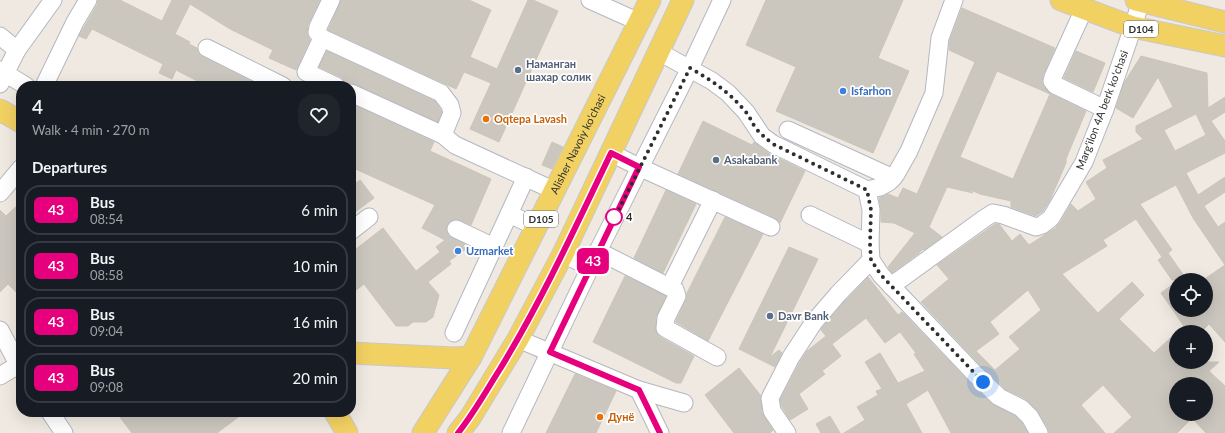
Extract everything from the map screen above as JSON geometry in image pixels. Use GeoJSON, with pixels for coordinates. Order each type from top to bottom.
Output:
{"type":"FeatureCollection","features":[{"type":"Feature","properties":{"kind":"main road","name":"Alisher Navoiy ko'chasi"},"geometry":{"type":"LineString","coordinates":[[423,433],[472,357],[650,0]]}},
{"type":"Feature","properties":{"kind":"main road","name":"D105"},"geometry":{"type":"LineString","coordinates":[[458,433],[470,418],[518,339],[563,254],[683,0]]}},
{"type":"Feature","properties":{"kind":"main road","name":"D104"},"geometry":{"type":"LineString","coordinates":[[1061,0],[1133,27],[1225,46]]}},
{"type":"Feature","properties":{"kind":"main road","name":"D104"},"geometry":{"type":"LineString","coordinates":[[1139,0],[1225,22]]}},
{"type":"Feature","properties":{"kind":"main road"},"geometry":{"type":"LineString","coordinates":[[0,110],[16,119]]}},
{"type":"Feature","properties":{"kind":"main road"},"geometry":{"type":"LineString","coordinates":[[356,353],[453,358],[472,357]]}},
{"type":"Feature","properties":{"kind":"main road"},"geometry":{"type":"LineString","coordinates":[[338,417],[347,433]]}},
{"type":"Feature","properties":{"kind":"street"},"geometry":{"type":"LineString","coordinates":[[16,82],[2,76],[17,50],[53,0]]}},
{"type":"Feature","properties":{"kind":"street"},"geometry":{"type":"LineString","coordinates":[[46,81],[75,22],[88,0]]}},
{"type":"Feature","properties":{"kind":"street"},"geometry":{"type":"LineString","coordinates":[[331,0],[317,32],[322,38],[441,93],[450,105],[452,113],[443,135]]}},
{"type":"Feature","properties":{"kind":"street"},"geometry":{"type":"LineString","coordinates":[[590,0],[639,22]]}},
{"type":"Feature","properties":{"kind":"street"},"geometry":{"type":"LineString","coordinates":[[511,433],[590,267],[690,68],[722,0]]}},
{"type":"Feature","properties":{"kind":"street"},"geometry":{"type":"LineString","coordinates":[[659,52],[712,81],[728,93],[746,112],[762,136],[816,173],[867,190],[880,187],[889,182],[893,178],[909,150],[934,93],[940,38],[954,0]]}},
{"type":"Feature","properties":{"kind":"street","name":"Margʻilon 4А berk koʻchasi"},"geometry":{"type":"LineString","coordinates":[[891,286],[993,213],[1036,227],[1042,225],[1050,218],[1084,162],[1105,109],[1133,27],[1139,0]]}},
{"type":"Feature","properties":{"kind":"street"},"geometry":{"type":"LineString","coordinates":[[1084,8],[1052,81],[1055,85],[1105,109]]}},
{"type":"Feature","properties":{"kind":"street"},"geometry":{"type":"LineString","coordinates":[[0,36],[17,50]]}},
{"type":"Feature","properties":{"kind":"street"},"geometry":{"type":"LineString","coordinates":[[289,81],[292,78],[306,72],[322,38]]}},
{"type":"Feature","properties":{"kind":"street"},"geometry":{"type":"LineString","coordinates":[[207,48],[274,81]]}},
{"type":"Feature","properties":{"kind":"street"},"geometry":{"type":"LineString","coordinates":[[306,72],[325,81]]}},
{"type":"Feature","properties":{"kind":"street"},"geometry":{"type":"LineString","coordinates":[[356,95],[443,135],[455,145],[555,191]]}},
{"type":"Feature","properties":{"kind":"street"},"geometry":{"type":"LineString","coordinates":[[788,130],[893,178]]}},
{"type":"Feature","properties":{"kind":"street"},"geometry":{"type":"LineString","coordinates":[[611,153],[771,227]]}},
{"type":"Feature","properties":{"kind":"street"},"geometry":{"type":"LineString","coordinates":[[0,192],[16,174]]}},
{"type":"Feature","properties":{"kind":"street"},"geometry":{"type":"LineString","coordinates":[[454,333],[526,178]]}},
{"type":"Feature","properties":{"kind":"street"},"geometry":{"type":"LineString","coordinates":[[867,190],[871,210],[871,252],[881,275],[975,374],[1000,397],[1021,408],[1030,417],[1039,433]]}},
{"type":"Feature","properties":{"kind":"street"},"geometry":{"type":"LineString","coordinates":[[670,286],[713,200]]}},
{"type":"Feature","properties":{"kind":"street"},"geometry":{"type":"LineString","coordinates":[[509,214],[537,227]]}},
{"type":"Feature","properties":{"kind":"street"},"geometry":{"type":"LineString","coordinates":[[810,215],[871,252]]}},
{"type":"Feature","properties":{"kind":"street"},"geometry":{"type":"LineString","coordinates":[[356,227],[369,217]]}},
{"type":"Feature","properties":{"kind":"street"},"geometry":{"type":"LineString","coordinates":[[456,229],[494,246]]}},
{"type":"Feature","properties":{"kind":"street"},"geometry":{"type":"LineString","coordinates":[[598,251],[670,286],[675,290],[677,296],[666,318],[665,328],[717,357]]}},
{"type":"Feature","properties":{"kind":"street"},"geometry":{"type":"LineString","coordinates":[[787,433],[772,411],[770,398],[791,357],[814,322],[871,252]]}},
{"type":"Feature","properties":{"kind":"street"},"geometry":{"type":"LineString","coordinates":[[563,254],[590,267]]}},
{"type":"Feature","properties":{"kind":"street"},"geometry":{"type":"LineString","coordinates":[[0,330],[16,362]]}},
{"type":"Feature","properties":{"kind":"street"},"geometry":{"type":"LineString","coordinates":[[518,339],[639,390],[684,403]]}},
{"type":"Feature","properties":{"kind":"street"},"geometry":{"type":"LineString","coordinates":[[0,376],[16,369]]}},
{"type":"Feature","properties":{"kind":"street"},"geometry":{"type":"LineString","coordinates":[[639,390],[660,433]]}},
{"type":"Feature","properties":{"kind":"street"},"geometry":{"type":"LineString","coordinates":[[53,417],[64,433]]}},
{"type":"Feature","properties":{"kind":"building"},"geometry":{"type":"Polygon","coordinates":[[[98,0],[120,0],[162,21],[172,0],[320,0],[308,25],[307,34],[310,40],[296,70],[269,58],[273,50],[230,29],[190,4],[175,34],[190,42],[189,44],[197,48],[198,53],[203,57],[251,81],[197,81],[176,70],[172,79],[159,73],[163,64],[92,29],[86,39],[79,36],[97,5],[98,0]]]}},
{"type":"Feature","properties":{"kind":"building"},"geometry":{"type":"Polygon","coordinates":[[[341,0],[469,0],[491,10],[470,57],[497,69],[528,0],[533,0],[558,11],[499,142],[470,129],[491,83],[464,72],[456,89],[328,30],[341,0]]]}},
{"type":"Feature","properties":{"kind":"building","name":"Isfarhon"},"geometry":{"type":"Polygon","coordinates":[[[766,0],[903,0],[878,58],[909,71],[873,153],[776,111],[796,67],[746,45],[766,0]]]}},
{"type":"Feature","properties":{"kind":"building"},"geometry":{"type":"Polygon","coordinates":[[[962,8],[1055,48],[1043,75],[1042,83],[1051,94],[1086,111],[1066,159],[1066,163],[1050,200],[1043,211],[1036,216],[1011,207],[1011,201],[980,194],[971,190],[973,193],[947,187],[929,227],[942,237],[924,250],[923,249],[892,273],[888,267],[915,233],[894,223],[881,222],[879,198],[888,194],[898,198],[903,188],[917,194],[975,62],[949,50],[950,40],[962,8]],[[997,71],[960,157],[1013,179],[1050,94],[997,71]]]}},
{"type":"Feature","properties":{"kind":"building"},"geometry":{"type":"Polygon","coordinates":[[[327,51],[435,101],[442,112],[438,122],[356,84],[356,81],[344,81],[341,77],[319,67],[327,51]]]}},
{"type":"Feature","properties":{"kind":"building"},"geometry":{"type":"Polygon","coordinates":[[[1076,51],[1105,63],[1093,92],[1064,78],[1076,51]]]}},
{"type":"Feature","properties":{"kind":"building"},"geometry":{"type":"Polygon","coordinates":[[[1141,56],[1207,73],[1208,108],[1225,97],[1225,112],[1211,121],[1225,141],[1225,153],[1186,173],[1198,195],[1225,177],[1225,192],[1204,206],[1218,227],[1225,222],[1225,265],[1193,218],[1176,185],[1140,204],[1172,250],[1168,253],[1182,273],[1169,273],[1169,276],[1158,260],[1162,257],[1136,219],[1103,240],[1107,246],[1062,274],[1098,313],[1132,282],[1144,295],[1119,319],[1154,353],[1169,339],[1169,369],[1211,369],[1209,371],[1225,386],[1225,433],[1206,433],[1195,421],[1213,421],[1213,377],[1169,377],[1169,421],[1189,421],[1177,433],[1114,433],[1132,417],[1103,385],[1081,405],[1105,433],[1049,433],[1048,428],[1037,410],[1026,399],[1005,389],[982,367],[921,302],[949,279],[937,265],[995,224],[999,224],[1012,241],[1020,234],[1029,245],[1057,227],[1071,204],[1078,211],[1096,199],[1086,182],[1107,168],[1103,160],[1143,139],[1136,132],[1136,126],[1173,107],[1158,77],[1133,118],[1116,108],[1124,83],[1141,56]],[[1196,114],[1164,130],[1175,151],[1206,135],[1196,114]],[[1028,290],[990,322],[999,334],[976,351],[995,370],[1020,349],[1009,337],[1041,310],[1028,290]]]}},
{"type":"Feature","properties":{"kind":"building"},"geometry":{"type":"Polygon","coordinates":[[[356,106],[434,142],[430,151],[491,179],[471,225],[456,219],[450,221],[447,225],[446,230],[448,235],[465,244],[463,246],[466,249],[449,261],[451,264],[428,282],[439,295],[433,317],[426,322],[413,322],[408,326],[396,326],[364,284],[356,290],[356,249],[383,228],[416,271],[440,252],[436,247],[445,240],[422,228],[435,205],[356,169],[356,106]]]}},
{"type":"Feature","properties":{"kind":"building"},"geometry":{"type":"Polygon","coordinates":[[[703,121],[752,145],[754,142],[768,153],[805,171],[780,223],[775,218],[678,174],[703,121]]]}},
{"type":"Feature","properties":{"kind":"building"},"geometry":{"type":"Polygon","coordinates":[[[552,142],[563,147],[552,169],[542,165],[552,142]]]}},
{"type":"Feature","properties":{"kind":"building"},"geometry":{"type":"Polygon","coordinates":[[[360,180],[374,198],[356,211],[356,183],[360,180]]]}},
{"type":"Feature","properties":{"kind":"building"},"geometry":{"type":"Polygon","coordinates":[[[666,190],[696,204],[663,273],[634,258],[666,190]]]}},
{"type":"Feature","properties":{"kind":"building"},"geometry":{"type":"Polygon","coordinates":[[[16,207],[16,292],[8,284],[0,292],[0,210],[6,216],[16,207]]]}},
{"type":"Feature","properties":{"kind":"building"},"geometry":{"type":"Polygon","coordinates":[[[725,217],[763,234],[708,341],[676,321],[686,300],[687,293],[725,217]]]}},
{"type":"Feature","properties":{"kind":"building"},"geometry":{"type":"Polygon","coordinates":[[[789,247],[818,259],[770,357],[779,350],[782,353],[775,367],[739,349],[789,247]]]}},
{"type":"Feature","properties":{"kind":"building"},"geometry":{"type":"Polygon","coordinates":[[[1225,265],[1225,342],[1213,328],[1213,325],[1183,325],[1178,317],[1213,317],[1213,273],[1225,265]]]}},
{"type":"Feature","properties":{"kind":"building"},"geometry":{"type":"Polygon","coordinates":[[[625,276],[666,296],[656,317],[656,332],[660,337],[694,356],[681,383],[676,383],[593,342],[625,276]]]}},
{"type":"Feature","properties":{"kind":"building"},"geometry":{"type":"Polygon","coordinates":[[[868,277],[898,315],[902,312],[968,381],[992,404],[1015,416],[1022,423],[1028,433],[951,433],[928,390],[906,404],[922,433],[844,433],[865,420],[857,407],[878,395],[876,391],[882,389],[865,362],[880,353],[898,383],[925,371],[914,354],[916,353],[900,332],[885,343],[866,318],[832,344],[841,356],[822,371],[825,374],[799,394],[808,409],[790,420],[782,407],[780,400],[800,362],[807,351],[826,336],[821,330],[822,328],[868,277]]]}},
{"type":"Feature","properties":{"kind":"building"},"geometry":{"type":"Polygon","coordinates":[[[1169,287],[1169,305],[1161,293],[1169,287]]]}},
{"type":"Feature","properties":{"kind":"building"},"geometry":{"type":"Polygon","coordinates":[[[1213,362],[1219,362],[1213,367],[1213,362]]]}},
{"type":"Feature","properties":{"kind":"building"},"geometry":{"type":"Polygon","coordinates":[[[739,368],[761,396],[762,413],[773,430],[770,433],[734,433],[705,395],[739,368]]]}},
{"type":"Feature","properties":{"kind":"building"},"geometry":{"type":"Polygon","coordinates":[[[575,374],[616,391],[596,433],[546,433],[575,374]]]}},
{"type":"Feature","properties":{"kind":"building"},"geometry":{"type":"Polygon","coordinates":[[[830,416],[840,433],[821,433],[816,424],[830,416]]]}},
{"type":"Feature","properties":{"kind":"building"},"geometry":{"type":"Polygon","coordinates":[[[120,417],[238,417],[217,433],[132,433],[120,417]]]}},
{"type":"Feature","properties":{"kind":"bus line","name":"43"},"geometry":{"type":"LineString","coordinates":[[458,433],[470,418],[518,339],[563,254],[611,153],[639,167],[550,352],[639,390],[660,433]]}},
{"type":"Feature","properties":{"kind":"place","name":"Наманган шахар солик"},"geometry":{"type":"Point","coordinates":[518,70]}},
{"type":"Feature","properties":{"kind":"place","name":"Isfarhon"},"geometry":{"type":"Point","coordinates":[843,91]}},
{"type":"Feature","properties":{"kind":"place","name":"Oqtepa Lavash"},"geometry":{"type":"Point","coordinates":[486,119]}},
{"type":"Feature","properties":{"kind":"place","name":"Asakabank"},"geometry":{"type":"Point","coordinates":[716,160]}},
{"type":"Feature","properties":{"kind":"place","name":"4"},"geometry":{"type":"Point","coordinates":[614,217]}},
{"type":"Feature","properties":{"kind":"place","name":"Uzmarket"},"geometry":{"type":"Point","coordinates":[458,251]}},
{"type":"Feature","properties":{"kind":"place","name":"Davr Bank"},"geometry":{"type":"Point","coordinates":[770,316]}},
{"type":"Feature","properties":{"kind":"place","name":"Дунё"},"geometry":{"type":"Point","coordinates":[600,417]}},
{"type":"Feature","properties":{"kind":"route"},"geometry":{"type":"LineString","coordinates":[[614,217],[612,223],[690,68],[712,81],[728,93],[746,112],[762,136],[773,144],[867,190],[871,210],[871,260],[881,275],[983,382]]}}]}
